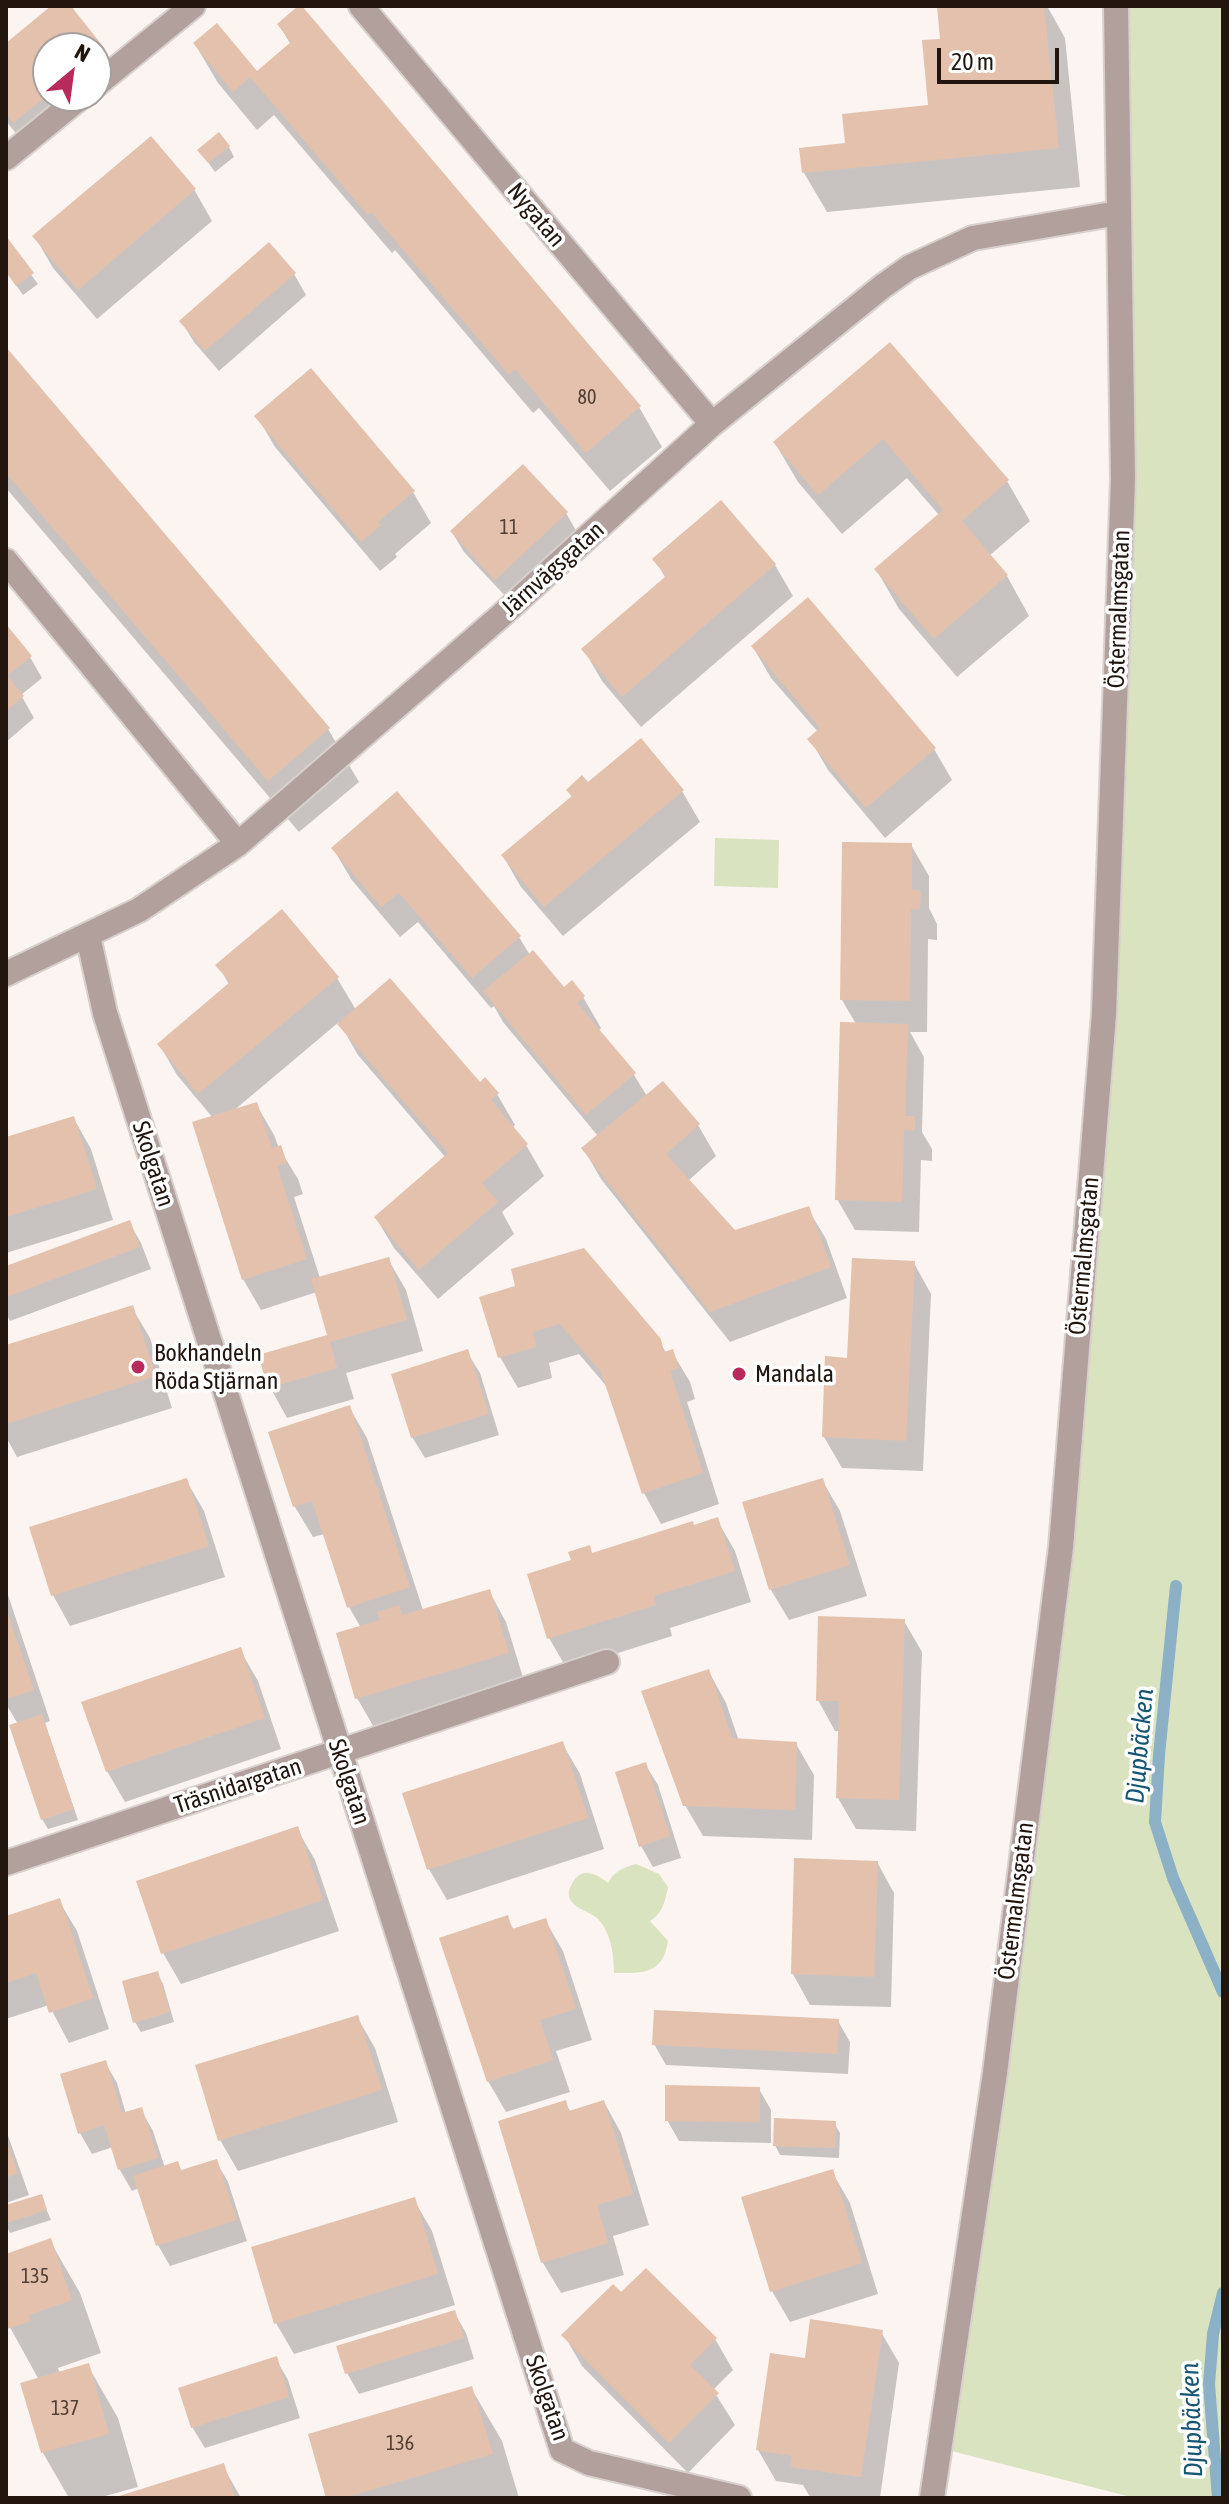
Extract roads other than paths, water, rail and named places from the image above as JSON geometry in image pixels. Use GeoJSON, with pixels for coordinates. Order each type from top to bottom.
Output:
{"type":"FeatureCollection","features":[{"type":"Feature","properties":{"kind":"street"},"geometry":{"type":"LineString","coordinates":[[112,72],[193,6]]}},
{"type":"Feature","properties":{"kind":"street","name":"Nygatan"},"geometry":{"type":"LineString","coordinates":[[361,6],[712,424]]}},
{"type":"Feature","properties":{"kind":"street","name":"Östermalmsgatan"},"geometry":{"type":"LineString","coordinates":[[932,2498],[997,2057],[1061,1547],[1104,1014],[1123,479],[1116,6]]}},
{"type":"Feature","properties":{"kind":"street"},"geometry":{"type":"LineString","coordinates":[[6,158],[62,112]]}},
{"type":"Feature","properties":{"kind":"street","name":"Järnvägsgatan"},"geometry":{"type":"LineString","coordinates":[[6,974],[139,910],[238,844],[503,614],[712,424],[910,267],[973,238],[1118,213]]}},
{"type":"Feature","properties":{"kind":"street"},"geometry":{"type":"LineString","coordinates":[[6,561],[238,844]]}},
{"type":"Feature","properties":{"kind":"street","name":"Skolgatan"},"geometry":{"type":"LineString","coordinates":[[88,936],[105,1013],[562,2450],[589,2463],[739,2498]]}},
{"type":"Feature","properties":{"kind":"street","name":"Träsnidargatan"},"geometry":{"type":"LineString","coordinates":[[6,1863],[607,1662]]}},
{"type":"Feature","properties":{"kind":"waterway","name":"Djupbäcken"},"geometry":{"type":"LineString","coordinates":[[1176,1586],[1155,1822],[1173,1878],[1223,1992]]}},
{"type":"Feature","properties":{"kind":"waterway","name":"Djupbäcken"},"geometry":{"type":"LineString","coordinates":[[1218,2498],[1209,2384],[1213,2334],[1223,2293]]}},
{"type":"Feature","properties":{"kind":"place","name":"Bokhandeln Röda Stjärnan"},"geometry":{"type":"Point","coordinates":[138,1367]}},
{"type":"Feature","properties":{"kind":"place","name":"Mandala"},"geometry":{"type":"Point","coordinates":[739,1374]}}]}
